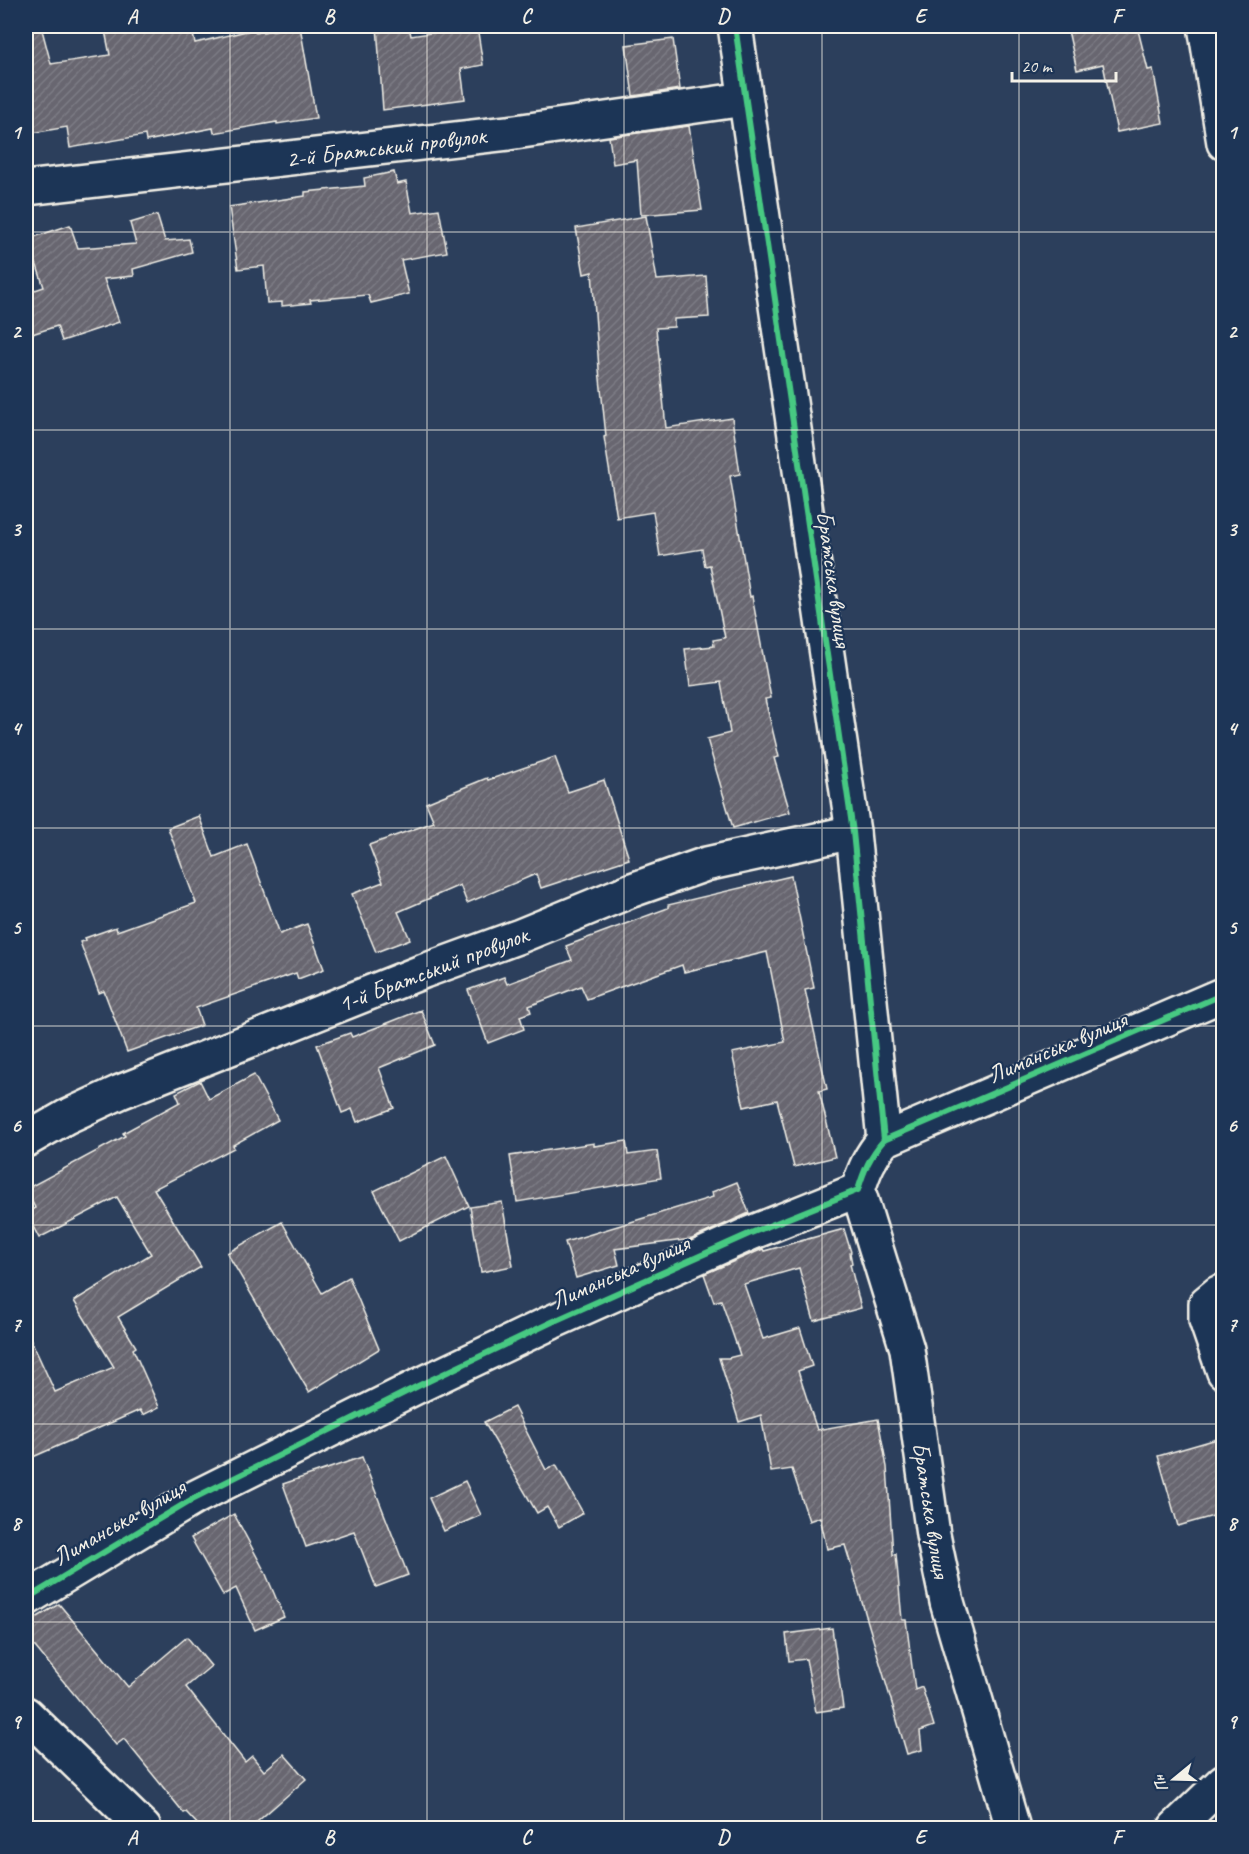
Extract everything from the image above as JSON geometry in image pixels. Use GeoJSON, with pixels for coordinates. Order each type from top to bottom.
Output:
{"type":"FeatureCollection","features":[{"type":"Feature","properties":{"kind":"street","name":"Братська вулиця"},"geometry":{"type":"LineString","coordinates":[[735,26],[853,832],[884,1140]]}},
{"type":"Feature","properties":{"kind":"street"},"geometry":{"type":"LineString","coordinates":[[1205,26],[1224,143]]}},
{"type":"Feature","properties":{"kind":"street","name":"2-й Братський провулок"},"geometry":{"type":"LineString","coordinates":[[26,188],[496,134],[745,99]]}},
{"type":"Feature","properties":{"kind":"street","name":"1-й Братський провулок"},"geometry":{"type":"LineString","coordinates":[[26,1140],[74,1113],[120,1092],[632,890],[706,864],[853,832]]}},
{"type":"Feature","properties":{"kind":"street","name":"Лиманська вулиця"},"geometry":{"type":"LineString","coordinates":[[884,1140],[1224,994]]}},
{"type":"Feature","properties":{"kind":"street"},"geometry":{"type":"LineString","coordinates":[[858,1190],[864,1168],[872,1153],[884,1140]]}},
{"type":"Feature","properties":{"kind":"street","name":"Братська вулиця"},"geometry":{"type":"LineString","coordinates":[[858,1190],[907,1349],[933,1535],[947,1602],[1013,1828]]}},
{"type":"Feature","properties":{"kind":"street","name":"Лиманська вулиця"},"geometry":{"type":"LineString","coordinates":[[26,1599],[194,1498],[418,1386],[562,1318],[806,1210],[858,1190]]}},
{"type":"Feature","properties":{"kind":"street"},"geometry":{"type":"LineString","coordinates":[[1224,1291],[1206,1303],[1206,1320],[1224,1372]]}},
{"type":"Feature","properties":{"kind":"street"},"geometry":{"type":"LineString","coordinates":[[26,1714],[144,1828]]}},
{"type":"Feature","properties":{"kind":"street"},"geometry":{"type":"LineString","coordinates":[[1175,1828],[1224,1781]]}},
{"type":"Feature","properties":{"kind":"building"},"geometry":{"type":"Polygon","coordinates":[[[26,26],[41,26],[51,64],[110,55],[104,26],[191,26],[195,43],[255,29],[256,33],[300,26],[316,118],[214,133],[213,128],[146,141],[145,135],[70,148],[67,127],[26,134],[26,26]]]}},
{"type":"Feature","properties":{"kind":"building"},"geometry":{"type":"Polygon","coordinates":[[[377,26],[409,26],[411,36],[477,26],[483,65],[461,69],[465,99],[383,110],[377,26]]]}},
{"type":"Feature","properties":{"kind":"building"},"geometry":{"type":"Polygon","coordinates":[[[1067,26],[1137,26],[1148,70],[1153,69],[1163,123],[1117,132],[1103,64],[1077,70],[1067,26]]]}},
{"type":"Feature","properties":{"kind":"building"},"geometry":{"type":"Polygon","coordinates":[[[673,39],[680,89],[633,96],[626,45],[673,39]]]}},
{"type":"Feature","properties":{"kind":"building"},"geometry":{"type":"Polygon","coordinates":[[[689,126],[702,210],[641,215],[637,160],[613,164],[609,137],[689,126]]]}},
{"type":"Feature","properties":{"kind":"building"},"geometry":{"type":"Polygon","coordinates":[[[394,172],[397,184],[406,182],[412,213],[439,209],[447,252],[401,260],[409,294],[371,303],[368,295],[310,300],[311,303],[282,306],[282,302],[267,303],[264,266],[238,269],[229,207],[305,196],[305,192],[365,186],[364,178],[394,172]]]}},
{"type":"Feature","properties":{"kind":"building"},"geometry":{"type":"Polygon","coordinates":[[[157,215],[165,241],[189,239],[192,252],[133,269],[134,276],[104,279],[119,322],[62,341],[57,326],[26,336],[26,293],[44,287],[28,239],[70,225],[78,248],[136,244],[130,223],[157,215]]]}},
{"type":"Feature","properties":{"kind":"building"},"geometry":{"type":"Polygon","coordinates":[[[646,216],[657,280],[706,276],[709,317],[674,319],[674,327],[656,328],[666,428],[732,418],[740,474],[730,476],[750,597],[752,596],[771,698],[765,699],[779,757],[774,758],[790,812],[733,828],[707,739],[730,733],[721,682],[690,686],[685,649],[714,646],[713,640],[725,638],[710,565],[705,566],[702,549],[660,556],[653,512],[617,518],[604,437],[606,436],[592,272],[584,274],[576,228],[646,216]]]}},
{"type":"Feature","properties":{"kind":"building"},"geometry":{"type":"Polygon","coordinates":[[[555,757],[568,792],[604,780],[629,859],[541,888],[536,874],[467,903],[460,885],[398,912],[410,939],[376,952],[352,894],[383,882],[369,845],[434,822],[426,803],[487,778],[488,780],[555,757]]]}},
{"type":"Feature","properties":{"kind":"building"},"geometry":{"type":"Polygon","coordinates":[[[199,816],[214,857],[247,844],[280,934],[307,924],[324,969],[298,979],[296,973],[196,1008],[202,1025],[127,1052],[104,991],[99,993],[80,942],[116,927],[117,931],[196,903],[168,828],[199,816]]]}},
{"type":"Feature","properties":{"kind":"building"},"geometry":{"type":"Polygon","coordinates":[[[791,876],[814,988],[805,990],[827,1089],[819,1091],[835,1157],[794,1167],[777,1100],[744,1107],[732,1053],[785,1042],[767,952],[684,972],[682,965],[587,999],[581,986],[529,1006],[531,1012],[520,1016],[524,1029],[488,1043],[468,990],[504,977],[507,984],[572,960],[566,946],[668,908],[668,905],[791,876]]]}},
{"type":"Feature","properties":{"kind":"building"},"geometry":{"type":"Polygon","coordinates":[[[421,1010],[435,1045],[379,1068],[394,1108],[357,1122],[352,1109],[342,1113],[317,1045],[350,1033],[352,1037],[421,1010]]]}},
{"type":"Feature","properties":{"kind":"building"},"geometry":{"type":"Polygon","coordinates":[[[254,1075],[278,1120],[233,1145],[234,1148],[154,1189],[201,1267],[118,1317],[136,1347],[133,1349],[159,1407],[143,1415],[140,1410],[26,1460],[26,1329],[55,1392],[114,1367],[74,1301],[151,1254],[117,1197],[39,1238],[26,1213],[35,1208],[26,1189],[125,1136],[123,1133],[180,1102],[176,1093],[200,1081],[209,1099],[254,1075]]]}},
{"type":"Feature","properties":{"kind":"building"},"geometry":{"type":"Polygon","coordinates":[[[626,1141],[628,1155],[657,1151],[661,1178],[517,1202],[510,1156],[594,1143],[594,1146],[626,1141]]]}},
{"type":"Feature","properties":{"kind":"building"},"geometry":{"type":"Polygon","coordinates":[[[446,1156],[469,1206],[399,1241],[374,1191],[446,1156]]]}},
{"type":"Feature","properties":{"kind":"building"},"geometry":{"type":"Polygon","coordinates":[[[737,1182],[749,1213],[692,1239],[615,1249],[619,1265],[576,1278],[565,1242],[713,1197],[712,1192],[737,1182]]]}},
{"type":"Feature","properties":{"kind":"building"},"geometry":{"type":"Polygon","coordinates":[[[502,1202],[513,1266],[481,1272],[470,1207],[502,1202]]]}},
{"type":"Feature","properties":{"kind":"building"},"geometry":{"type":"Polygon","coordinates":[[[282,1222],[322,1293],[349,1277],[379,1349],[309,1392],[227,1253],[282,1222]]]}},
{"type":"Feature","properties":{"kind":"building"},"geometry":{"type":"Polygon","coordinates":[[[844,1229],[851,1252],[852,1263],[850,1264],[861,1308],[814,1321],[799,1268],[744,1284],[763,1339],[800,1328],[812,1366],[798,1371],[817,1430],[878,1419],[887,1467],[893,1555],[896,1554],[902,1620],[906,1620],[915,1690],[922,1687],[934,1726],[920,1731],[922,1750],[907,1754],[845,1545],[827,1549],[820,1517],[809,1521],[792,1469],[771,1472],[761,1415],[739,1422],[719,1358],[740,1355],[721,1300],[714,1302],[704,1274],[763,1249],[764,1251],[844,1229]]]}},
{"type":"Feature","properties":{"kind":"building"},"geometry":{"type":"Polygon","coordinates":[[[514,1407],[546,1470],[556,1465],[583,1513],[559,1527],[547,1507],[537,1513],[484,1422],[514,1407]]]}},
{"type":"Feature","properties":{"kind":"building"},"geometry":{"type":"Polygon","coordinates":[[[1217,1439],[1224,1460],[1224,1513],[1178,1526],[1158,1456],[1217,1439]]]}},
{"type":"Feature","properties":{"kind":"building"},"geometry":{"type":"Polygon","coordinates":[[[362,1457],[408,1575],[376,1587],[354,1531],[306,1547],[283,1484],[362,1457]]]}},
{"type":"Feature","properties":{"kind":"building"},"geometry":{"type":"Polygon","coordinates":[[[465,1481],[481,1515],[444,1531],[429,1498],[465,1481]]]}},
{"type":"Feature","properties":{"kind":"building"},"geometry":{"type":"Polygon","coordinates":[[[234,1514],[265,1572],[284,1617],[255,1630],[236,1588],[223,1595],[191,1538],[234,1514]]]}},
{"type":"Feature","properties":{"kind":"building"},"geometry":{"type":"Polygon","coordinates":[[[59,1604],[128,1687],[187,1637],[211,1666],[186,1687],[245,1762],[252,1756],[264,1771],[284,1754],[306,1779],[250,1828],[201,1828],[186,1812],[184,1813],[124,1739],[116,1745],[26,1636],[26,1624],[59,1604]]]}},
{"type":"Feature","properties":{"kind":"building"},"geometry":{"type":"Polygon","coordinates":[[[832,1628],[843,1708],[816,1712],[806,1659],[789,1661],[786,1634],[832,1628]]]}},
{"type":"Feature","properties":{"kind":"cycle path"},"geometry":{"type":"LineString","coordinates":[[735,26],[853,832],[884,1140]]}},
{"type":"Feature","properties":{"kind":"cycle path"},"geometry":{"type":"LineString","coordinates":[[26,1599],[194,1498],[418,1386],[552,1322],[751,1233],[858,1190],[868,1164],[884,1140],[1224,994]]}}]}
